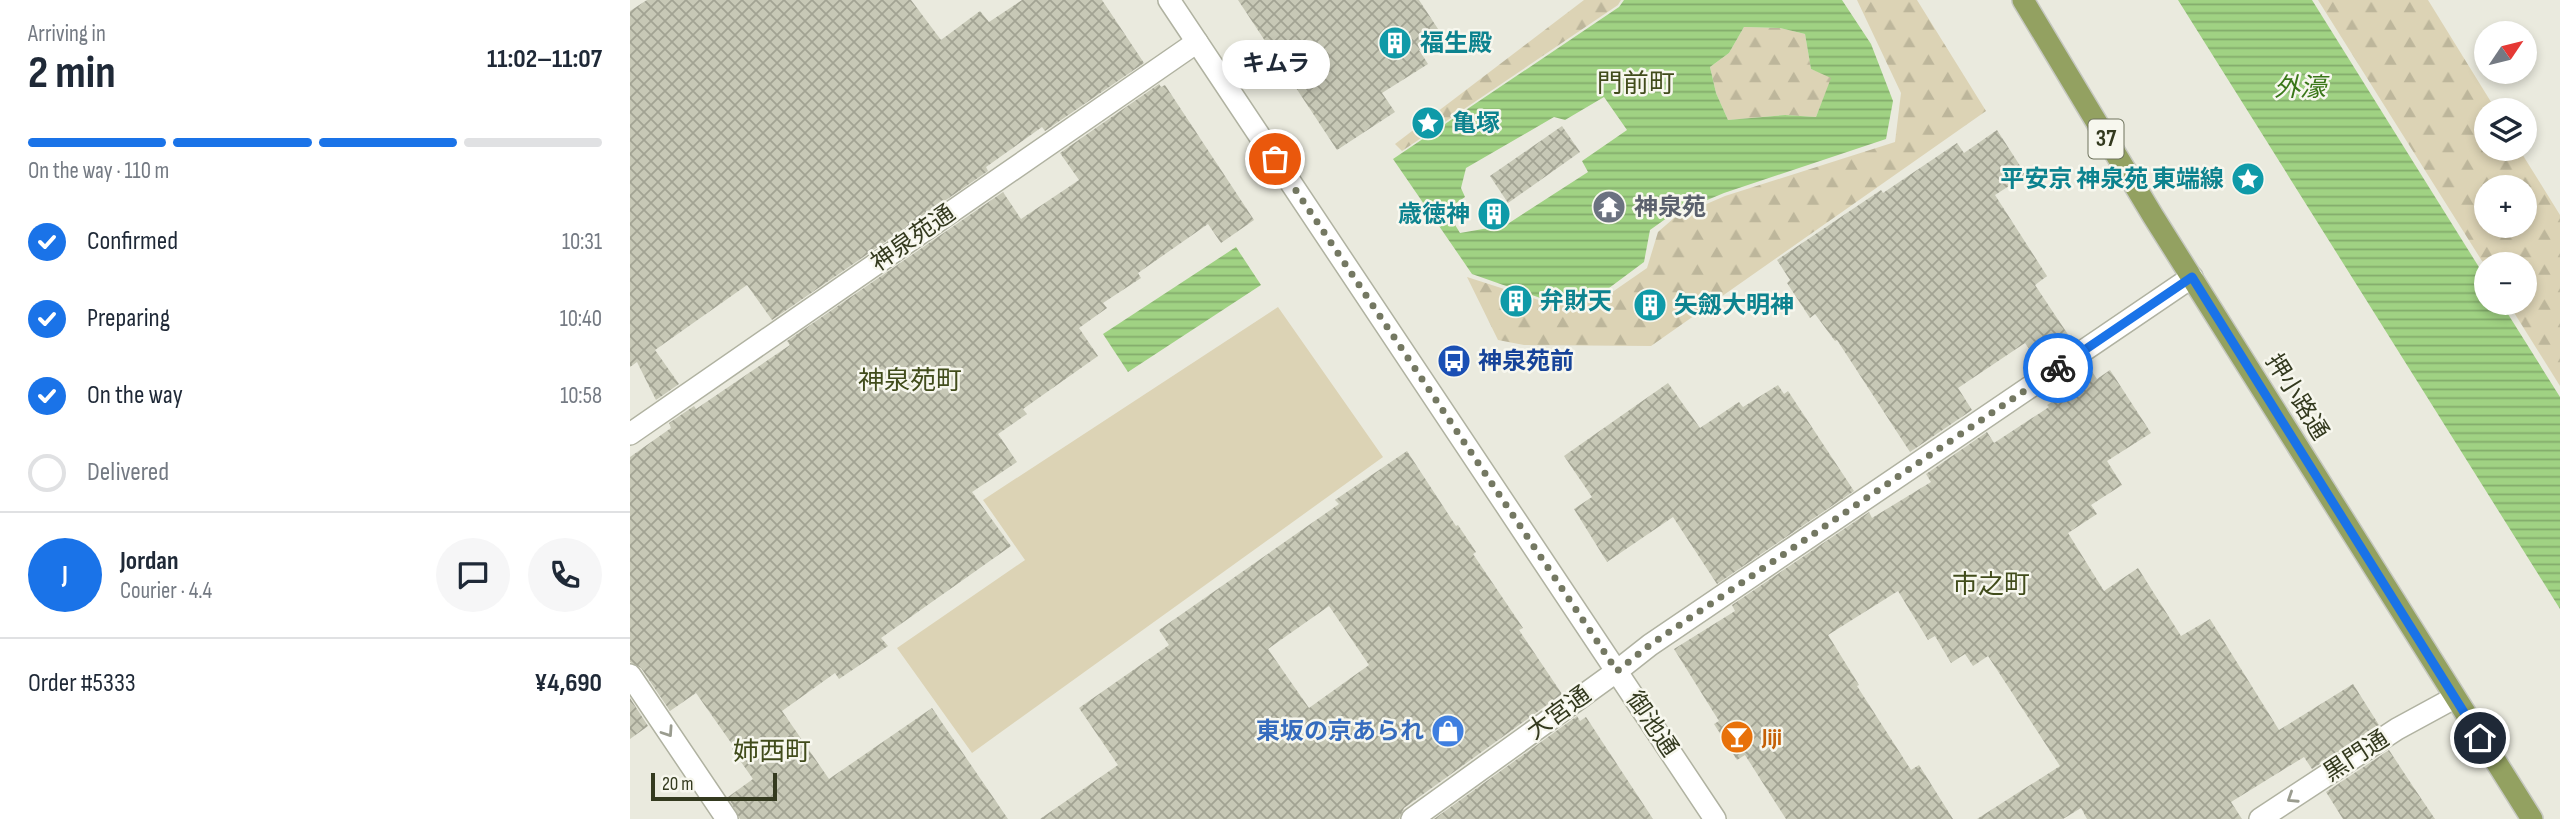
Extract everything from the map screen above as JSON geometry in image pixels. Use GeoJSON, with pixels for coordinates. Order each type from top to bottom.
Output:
{"type":"FeatureCollection","features":[{"type":"Feature","properties":{"kind":"main road","name":"押小路通"},"geometry":{"type":"LineString","coordinates":[[2023,0],[2152,216],[2532,819]]}},
{"type":"Feature","properties":{"kind":"street","name":"御池通"},"geometry":{"type":"LineString","coordinates":[[1169,0],[1715,819]]}},
{"type":"Feature","properties":{"kind":"street","name":"神泉苑通"},"geometry":{"type":"LineString","coordinates":[[630,434],[1197,42]]}},
{"type":"Feature","properties":{"kind":"street","name":"大宮通"},"geometry":{"type":"LineString","coordinates":[[1412,819],[1650,645],[2192,277]]}},
{"type":"Feature","properties":{"kind":"street"},"geometry":{"type":"LineString","coordinates":[[630,675],[727,819]]}},
{"type":"Feature","properties":{"kind":"street","name":"黒門通"},"geometry":{"type":"LineString","coordinates":[[2260,819],[2397,729],[2454,698]]}},
{"type":"Feature","properties":{"kind":"green space"},"geometry":{"type":"Polygon","coordinates":[[[1584,0],[1621,0],[1618,5],[1402,151],[1395,144],[1584,0]]]}},
{"type":"Feature","properties":{"kind":"green space"},"geometry":{"type":"Polygon","coordinates":[[[1857,0],[1917,0],[1986,111],[1651,346],[1524,345],[1498,340],[1467,277],[1548,303],[1608,295],[1647,268],[1658,232],[1674,218],[1725,196],[1895,142],[1901,93],[1857,0]]]}},
{"type":"Feature","properties":{"kind":"green space"},"geometry":{"type":"Polygon","coordinates":[[[2318,0],[2428,0],[2474,74],[2474,84],[2480,84],[2489,98],[2474,98],[2474,161],[2526,161],[2535,175],[2474,175],[2474,238],[2537,238],[2537,178],[2560,215],[2560,386],[2516,315],[2537,315],[2537,252],[2476,252],[2318,0]]]}},
{"type":"Feature","properties":{"kind":"green space"},"geometry":{"type":"Polygon","coordinates":[[[1744,27],[1780,28],[1805,34],[1811,69],[1832,77],[1816,117],[1785,115],[1728,120],[1716,93],[1710,67],[1729,53],[1744,27]]]}},
{"type":"Feature","properties":{"kind":"green space"},"geometry":{"type":"Polygon","coordinates":[[[1278,307],[1383,457],[972,753],[897,648],[1025,560],[983,500],[1278,307]]]}},
{"type":"Feature","properties":{"kind":"water"},"geometry":{"type":"Polygon","coordinates":[[[1624,0],[1842,0],[1871,44],[1893,101],[1886,139],[1724,193],[1671,215],[1650,230],[1644,262],[1605,291],[1549,301],[1472,274],[1393,159],[1619,7],[1624,0]],[[1744,27],[1729,53],[1710,67],[1716,93],[1728,120],[1785,115],[1816,117],[1831,78],[1811,69],[1805,34],[1780,28],[1744,27]],[[1604,97],[1565,120],[1554,117],[1466,168],[1461,188],[1465,197],[1446,210],[1460,233],[1506,225],[1588,172],[1582,161],[1627,130],[1604,97]]]}},
{"type":"Feature","properties":{"kind":"water","name":"外濠"},"geometry":{"type":"Polygon","coordinates":[[[2178,0],[2312,0],[2474,259],[2474,315],[2509,315],[2560,397],[2560,609],[2178,0]]]}},
{"type":"Feature","properties":{"kind":"water"},"geometry":{"type":"Polygon","coordinates":[[[1236,247],[1261,285],[1128,372],[1103,334],[1236,247]]]}},
{"type":"Feature","properties":{"kind":"building"},"geometry":{"type":"Polygon","coordinates":[[[647,0],[911,0],[941,40],[980,11],[989,22],[1022,0],[1102,0],[1144,63],[1045,131],[1042,127],[986,167],[988,171],[772,320],[747,285],[655,350],[679,384],[656,400],[637,362],[630,367],[630,11],[647,0]]]}},
{"type":"Feature","properties":{"kind":"building"},"geometry":{"type":"Polygon","coordinates":[[[1238,0],[1419,0],[1442,35],[1419,50],[1428,64],[1382,93],[1395,112],[1337,150],[1238,0]]]}},
{"type":"Feature","properties":{"kind":"building"},"geometry":{"type":"Polygon","coordinates":[[[1159,84],[1161,87],[1165,85],[1254,220],[1221,243],[1208,224],[1138,273],[1141,278],[1103,303],[1107,308],[1079,328],[1098,356],[1023,409],[1027,414],[998,434],[1017,462],[972,492],[1011,546],[881,638],[888,646],[839,679],[835,673],[782,711],[829,779],[932,708],[1008,819],[740,819],[728,797],[753,779],[732,749],[734,747],[696,693],[670,711],[641,668],[630,662],[630,457],[671,428],[669,423],[694,406],[696,409],[790,345],[787,341],[1003,192],[1021,219],[1079,180],[1060,153],[1159,84]]]}},
{"type":"Feature","properties":{"kind":"building"},"geometry":{"type":"Polygon","coordinates":[[[1562,126],[1580,152],[1508,203],[1490,176],[1562,126]]]}},
{"type":"Feature","properties":{"kind":"building"},"geometry":{"type":"Polygon","coordinates":[[[1997,130],[2026,175],[1995,195],[2047,276],[2035,285],[2073,342],[2040,364],[2025,343],[1958,388],[1972,410],[1910,452],[1837,340],[1835,341],[1815,314],[1810,318],[1787,283],[1790,280],[1777,260],[1957,143],[1964,153],[1997,130]]]}},
{"type":"Feature","properties":{"kind":"building"},"geometry":{"type":"Polygon","coordinates":[[[2087,364],[2097,379],[2110,370],[2151,433],[2107,461],[2122,485],[2091,505],[2097,514],[2068,533],[2104,591],[2138,568],[2181,636],[2210,619],[2279,730],[2353,684],[2379,725],[2312,769],[2304,757],[2231,802],[2242,819],[2087,819],[2081,808],[2063,819],[1977,819],[2060,766],[1988,656],[1973,666],[1965,654],[1951,663],[1935,636],[1928,640],[1898,591],[1828,635],[1911,770],[1919,765],[1953,819],[1786,819],[1745,755],[1737,760],[1714,724],[1719,721],[1674,649],[1735,611],[1732,605],[1869,512],[1872,518],[1931,482],[1926,474],[1987,432],[1994,443],[2049,407],[2047,405],[2062,396],[2055,386],[2087,364]]]}},
{"type":"Feature","properties":{"kind":"building"},"geometry":{"type":"Polygon","coordinates":[[[1668,383],[1700,428],[1739,402],[1743,407],[1778,385],[1784,394],[1788,391],[1854,491],[1717,584],[1673,517],[1607,562],[1574,509],[1592,497],[1564,456],[1668,383]]]}},
{"type":"Feature","properties":{"kind":"building"},"geometry":{"type":"Polygon","coordinates":[[[1407,451],[1476,552],[1473,554],[1523,628],[1519,630],[1562,694],[1404,808],[1399,819],[1040,819],[1118,765],[1079,708],[1169,645],[1159,630],[1339,504],[1335,500],[1407,451]],[[1329,606],[1268,649],[1309,708],[1369,665],[1329,606]]]}},
{"type":"Feature","properties":{"kind":"building"},"geometry":{"type":"Polygon","coordinates":[[[630,698],[648,726],[630,739],[630,698]]]}},
{"type":"Feature","properties":{"kind":"building"},"geometry":{"type":"Polygon","coordinates":[[[1577,716],[1580,721],[1586,717],[1653,819],[1434,819],[1577,716]]]}},
{"type":"Feature","properties":{"kind":"building"},"geometry":{"type":"Polygon","coordinates":[[[2389,750],[2435,819],[2343,819],[2326,792],[2389,750]]]}},
{"type":"Feature","properties":{"kind":"way so far"},"geometry":{"type":"LineString","coordinates":[[1275,159],[1617,671],[1650,645],[2058,368]]}},
{"type":"Feature","properties":{"kind":"place","name":"福生殿"},"geometry":{"type":"Point","coordinates":[1395,43]}},
{"type":"Feature","properties":{"kind":"place","name":"亀塚"},"geometry":{"type":"Point","coordinates":[1428,123]}},
{"type":"Feature","properties":{"kind":"place","name":"キムラ"},"geometry":{"type":"Point","coordinates":[1275,159]}},
{"type":"Feature","properties":{"kind":"place","name":"平安京 神泉苑 東端線"},"geometry":{"type":"Point","coordinates":[2248,179]}},
{"type":"Feature","properties":{"kind":"place","name":"神泉苑"},"geometry":{"type":"Point","coordinates":[1609,207]}},
{"type":"Feature","properties":{"kind":"place","name":"歳徳神"},"geometry":{"type":"Point","coordinates":[1494,214]}},
{"type":"Feature","properties":{"kind":"place","name":"弁財天"},"geometry":{"type":"Point","coordinates":[1516,301]}},
{"type":"Feature","properties":{"kind":"place","name":"矢劔大明神"},"geometry":{"type":"Point","coordinates":[1650,305]}},
{"type":"Feature","properties":{"kind":"place","name":"神泉苑前"},"geometry":{"type":"Point","coordinates":[1454,361]}},
{"type":"Feature","properties":{"kind":"place","name":"東坂の京あられ"},"geometry":{"type":"Point","coordinates":[1448,731]}},
{"type":"Feature","properties":{"kind":"place","name":"Jiji"},"geometry":{"type":"Point","coordinates":[1737,737]}},
{"type":"Feature","properties":{"kind":"district","name":"門前町"},"geometry":{"type":"Point","coordinates":[1636,84]}},
{"type":"Feature","properties":{"kind":"district","name":"神泉苑町"},"geometry":{"type":"Point","coordinates":[910,381]}},
{"type":"Feature","properties":{"kind":"district","name":"市之町"},"geometry":{"type":"Point","coordinates":[1991,585]}},
{"type":"Feature","properties":{"kind":"district","name":"姉西町"},"geometry":{"type":"Point","coordinates":[772,752]}},
{"type":"Feature","properties":{"kind":"route"},"geometry":{"type":"LineString","coordinates":[[2058,368],[2192,277],[2480,738]]}}]}
